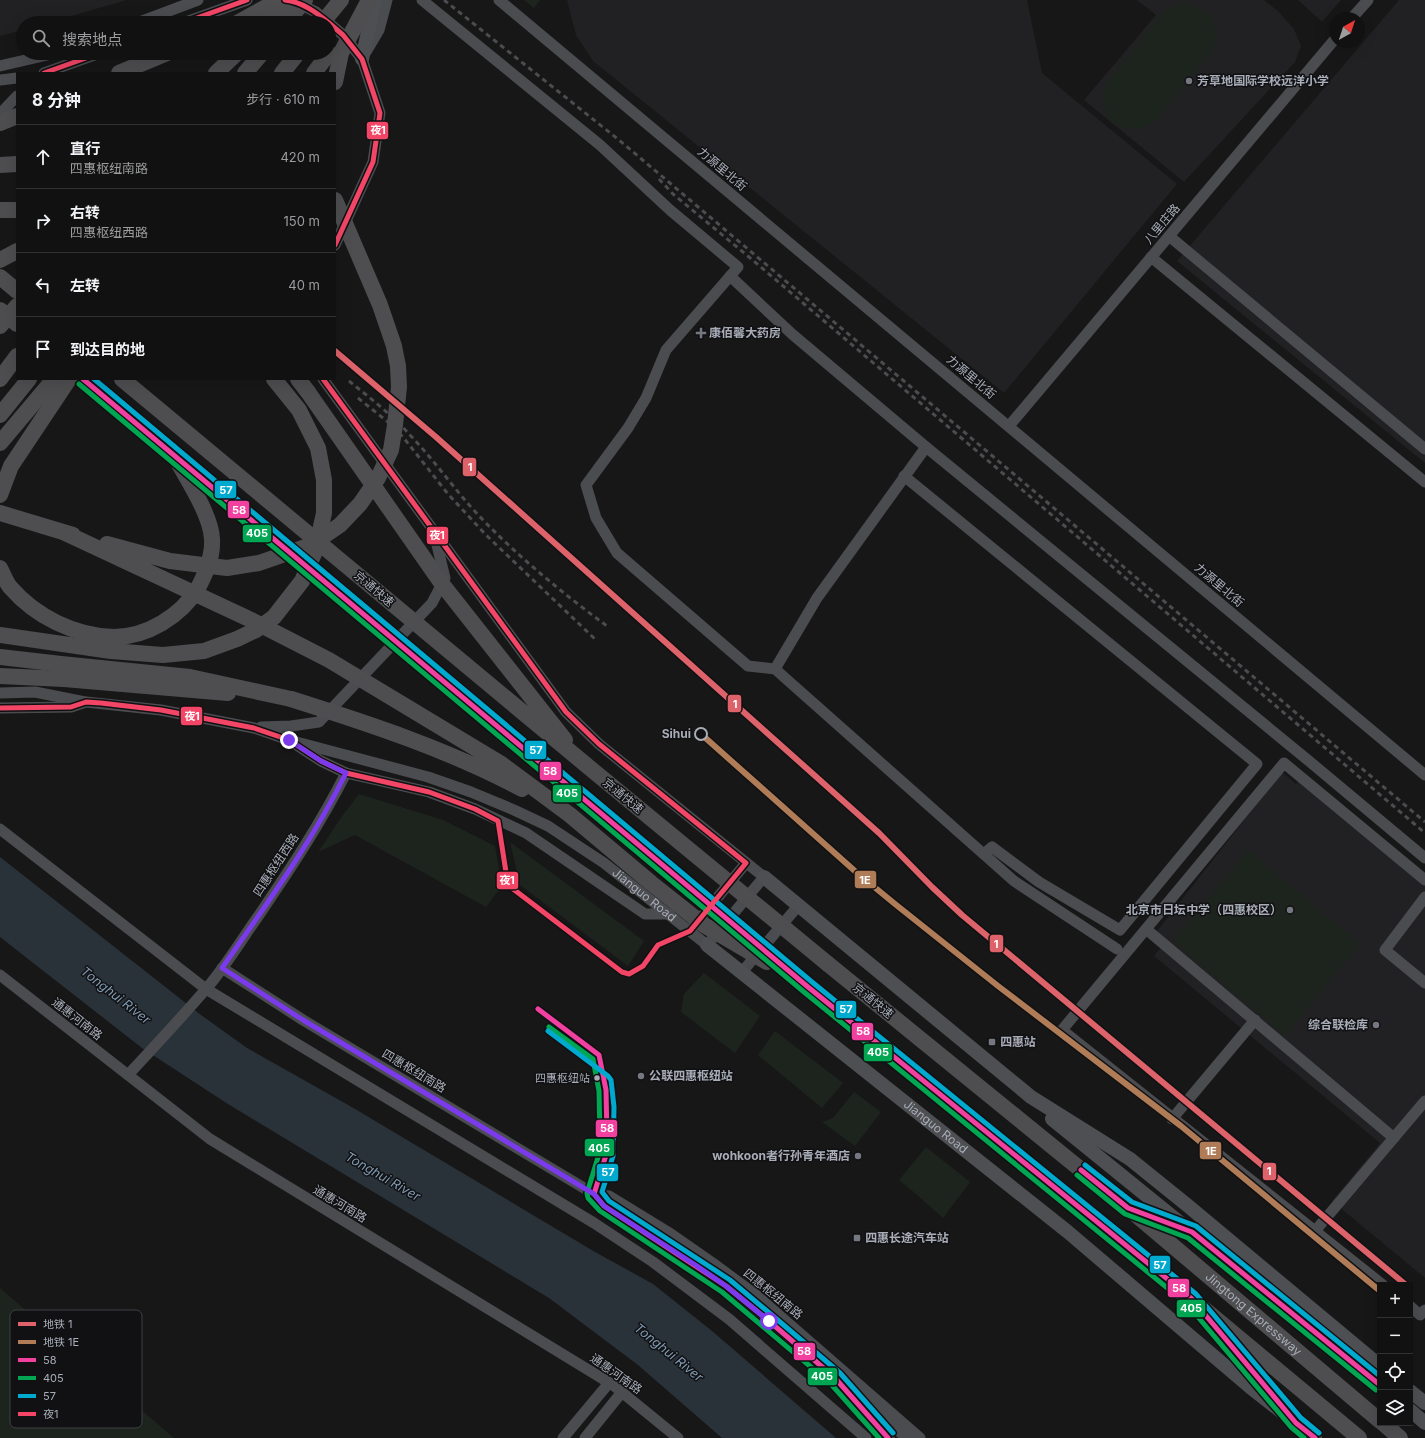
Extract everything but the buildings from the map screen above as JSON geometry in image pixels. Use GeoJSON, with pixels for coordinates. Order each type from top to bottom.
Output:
{"type":"FeatureCollection","features":[{"type":"Feature","properties":{"kind":"highway"},"geometry":{"type":"LineString","coordinates":[[250,16],[268,6],[275,0]]}},
{"type":"Feature","properties":{"kind":"highway"},"geometry":{"type":"LineString","coordinates":[[272,16],[285,0]]}},
{"type":"Feature","properties":{"kind":"highway"},"geometry":{"type":"LineString","coordinates":[[292,16],[305,0]]}},
{"type":"Feature","properties":{"kind":"highway"},"geometry":{"type":"LineString","coordinates":[[328,16],[341,0]]}},
{"type":"Feature","properties":{"kind":"highway"},"geometry":{"type":"LineString","coordinates":[[336,48],[368,0]]}},
{"type":"Feature","properties":{"kind":"highway"},"geometry":{"type":"LineString","coordinates":[[121,72],[150,60]]}},
{"type":"Feature","properties":{"kind":"highway"},"geometry":{"type":"LineString","coordinates":[[217,72],[230,60]]}},
{"type":"Feature","properties":{"kind":"highway"},"geometry":{"type":"LineString","coordinates":[[246,71],[256,60]]}},
{"type":"Feature","properties":{"kind":"highway"},"geometry":{"type":"LineString","coordinates":[[283,72],[293,60]]}},
{"type":"Feature","properties":{"kind":"highway"},"geometry":{"type":"LineString","coordinates":[[292,72],[297,60]]}},
{"type":"Feature","properties":{"kind":"highway"},"geometry":{"type":"LineString","coordinates":[[315,72],[326,60]]}},
{"type":"Feature","properties":{"kind":"highway"},"geometry":{"type":"LineString","coordinates":[[328,72],[331,60]]}},
{"type":"Feature","properties":{"kind":"highway"},"geometry":{"type":"LineString","coordinates":[[333,60],[334,72]]}},
{"type":"Feature","properties":{"kind":"highway"},"geometry":{"type":"LineString","coordinates":[[0,123],[16,116]]}},
{"type":"Feature","properties":{"kind":"highway"},"geometry":{"type":"LineString","coordinates":[[0,165],[16,164]]}},
{"type":"Feature","properties":{"kind":"highway"},"geometry":{"type":"LineString","coordinates":[[0,513],[170,561],[227,568],[259,563],[311,545],[340,525],[360,504],[378,478],[391,450],[399,387],[398,366],[394,346],[380,306],[336,202]]}},
{"type":"Feature","properties":{"kind":"highway"},"geometry":{"type":"LineString","coordinates":[[0,204],[16,213]]}},
{"type":"Feature","properties":{"kind":"highway"},"geometry":{"type":"LineString","coordinates":[[0,210],[16,210]]}},
{"type":"Feature","properties":{"kind":"highway"},"geometry":{"type":"LineString","coordinates":[[0,218],[16,214]]}},
{"type":"Feature","properties":{"kind":"highway"},"geometry":{"type":"LineString","coordinates":[[0,260],[16,252]]}},
{"type":"Feature","properties":{"kind":"highway"},"geometry":{"type":"LineString","coordinates":[[0,277],[16,290]]}},
{"type":"Feature","properties":{"kind":"highway"},"geometry":{"type":"LineString","coordinates":[[0,326],[16,307]]}},
{"type":"Feature","properties":{"kind":"highway"},"geometry":{"type":"LineString","coordinates":[[0,310],[16,323]]}},
{"type":"Feature","properties":{"kind":"highway"},"geometry":{"type":"LineString","coordinates":[[0,379],[16,357]]}},
{"type":"Feature","properties":{"kind":"highway"},"geometry":{"type":"LineString","coordinates":[[0,415],[28,380]]}},
{"type":"Feature","properties":{"kind":"highway"},"geometry":{"type":"LineString","coordinates":[[0,442],[53,380]]}},
{"type":"Feature","properties":{"kind":"highway"},"geometry":{"type":"LineString","coordinates":[[0,495],[11,466],[68,380]]}},
{"type":"Feature","properties":{"kind":"highway"},"geometry":{"type":"LineString","coordinates":[[84,380],[808,987],[1192,1299],[1359,1438]]}},
{"type":"Feature","properties":{"kind":"highway","name":"京通快速"},"geometry":{"type":"LineString","coordinates":[[123,380],[585,764],[1128,1208]]}},
{"type":"Feature","properties":{"kind":"highway"},"geometry":{"type":"LineString","coordinates":[[0,568],[9,586],[33,609],[61,625],[113,644],[163,656],[204,651],[237,639],[256,630],[274,617],[302,581],[316,549],[324,513],[324,480],[318,448],[299,410],[275,380]]}},
{"type":"Feature","properties":{"kind":"highway"},"geometry":{"type":"LineString","coordinates":[[305,385],[442,584],[585,764]]}},
{"type":"Feature","properties":{"kind":"highway"},"geometry":{"type":"LineString","coordinates":[[0,635],[76,646],[113,644],[159,624],[177,613],[193,595],[203,579],[211,558],[212,539],[206,515],[173,453]]}},
{"type":"Feature","properties":{"kind":"highway"},"geometry":{"type":"LineString","coordinates":[[63,532],[247,618],[329,660],[500,763],[570,815],[651,884],[704,925],[808,987]]}},
{"type":"Feature","properties":{"kind":"highway"},"geometry":{"type":"LineString","coordinates":[[0,657],[190,677],[291,699],[372,725],[454,756],[499,777],[570,815]]}},
{"type":"Feature","properties":{"kind":"highway"},"geometry":{"type":"LineString","coordinates":[[0,676],[64,679],[291,699]]}},
{"type":"Feature","properties":{"kind":"highway"},"geometry":{"type":"LineString","coordinates":[[1128,1208],[1192,1232]]}},
{"type":"Feature","properties":{"kind":"highway","name":"Jingtong Expressway"},"geometry":{"type":"LineString","coordinates":[[1128,1208],[1377,1418]]}},
{"type":"Feature","properties":{"kind":"highway"},"geometry":{"type":"LineString","coordinates":[[1192,1299],[1296,1423]]}},
{"type":"Feature","properties":{"kind":"highway"},"geometry":{"type":"LineString","coordinates":[[1386,1426],[1400,1438]]}},
{"type":"Feature","properties":{"kind":"main road"},"geometry":{"type":"LineString","coordinates":[[362,59],[375,0]]}},
{"type":"Feature","properties":{"kind":"main road"},"geometry":{"type":"LineString","coordinates":[[764,877],[1031,1097],[1130,1159],[1377,1363]]}},
{"type":"Feature","properties":{"kind":"main road","name":"Jianguo Road"},"geometry":{"type":"LineString","coordinates":[[707,945],[1068,1232],[1250,1387],[1315,1438]]}},
{"type":"Feature","properties":{"kind":"main road"},"geometry":{"type":"LineString","coordinates":[[1031,1097],[1049,1117],[1377,1383]]}},
{"type":"Feature","properties":{"kind":"main road"},"geometry":{"type":"LineString","coordinates":[[835,1378],[888,1438]]}},
{"type":"Feature","properties":{"kind":"main road"},"geometry":{"type":"LineString","coordinates":[[1413,1393],[1425,1403]]}},
{"type":"Feature","properties":{"kind":"main road"},"geometry":{"type":"LineString","coordinates":[[1413,1413],[1425,1423]]}},
{"type":"Feature","properties":{"kind":"street"},"geometry":{"type":"LineString","coordinates":[[156,16],[198,0]]}},
{"type":"Feature","properties":{"kind":"street"},"geometry":{"type":"LineString","coordinates":[[202,16],[247,0]]}},
{"type":"Feature","properties":{"kind":"street"},"geometry":{"type":"LineString","coordinates":[[285,0],[293,1],[316,12],[321,16]]}},
{"type":"Feature","properties":{"kind":"street"},"geometry":{"type":"LineString","coordinates":[[362,59],[379,30],[387,0]]}},
{"type":"Feature","properties":{"kind":"street"},"geometry":{"type":"LineString","coordinates":[[422,0],[600,145],[670,210],[738,267],[666,350],[646,398],[628,428],[586,485],[596,518],[617,553],[748,666],[775,669],[1014,881],[1117,949]]}},
{"type":"Feature","properties":{"kind":"street","name":"力源里北街"},"geometry":{"type":"LineString","coordinates":[[499,0],[1425,775]]}},
{"type":"Feature","properties":{"kind":"street"},"geometry":{"type":"LineString","coordinates":[[1357,12],[1368,0]]}},
{"type":"Feature","properties":{"kind":"street"},"geometry":{"type":"LineString","coordinates":[[336,29],[343,35],[362,59],[380,113],[373,162],[336,242]]}},
{"type":"Feature","properties":{"kind":"street","name":"八里庄路"},"geometry":{"type":"LineString","coordinates":[[1009,426],[1329,46]]}},
{"type":"Feature","properties":{"kind":"street"},"geometry":{"type":"LineString","coordinates":[[0,66],[26,60]]}},
{"type":"Feature","properties":{"kind":"street"},"geometry":{"type":"LineString","coordinates":[[49,71],[53,60]]}},
{"type":"Feature","properties":{"kind":"street"},"geometry":{"type":"LineString","coordinates":[[49,71],[80,60]]}},
{"type":"Feature","properties":{"kind":"street"},"geometry":{"type":"LineString","coordinates":[[0,80],[16,78]]}},
{"type":"Feature","properties":{"kind":"street"},"geometry":{"type":"LineString","coordinates":[[0,114],[16,97]]}},
{"type":"Feature","properties":{"kind":"street"},"geometry":{"type":"LineString","coordinates":[[1168,236],[1425,449]]}},
{"type":"Feature","properties":{"kind":"street"},"geometry":{"type":"LineString","coordinates":[[1151,257],[1425,482]]}},
{"type":"Feature","properties":{"kind":"street"},"geometry":{"type":"LineString","coordinates":[[730,276],[792,334],[926,447],[1425,858]]}},
{"type":"Feature","properties":{"kind":"street"},"geometry":{"type":"LineString","coordinates":[[324,380],[566,712],[599,744],[764,877],[707,945]]}},
{"type":"Feature","properties":{"kind":"street"},"geometry":{"type":"LineString","coordinates":[[775,669],[817,598],[926,447]]}},
{"type":"Feature","properties":{"kind":"street"},"geometry":{"type":"LineString","coordinates":[[904,476],[1257,764],[1120,930],[1040,882],[992,847],[984,854]]}},
{"type":"Feature","properties":{"kind":"street"},"geometry":{"type":"LineString","coordinates":[[254,728],[291,726],[319,722],[432,603],[445,578],[436,541],[423,514]]}},
{"type":"Feature","properties":{"kind":"street"},"geometry":{"type":"LineString","coordinates":[[0,693],[35,692],[86,702],[162,710],[254,728],[289,740],[321,761],[346,773],[429,792],[475,809],[526,833],[646,914],[669,914]]}},
{"type":"Feature","properties":{"kind":"street"},"geometry":{"type":"LineString","coordinates":[[0,708],[71,707],[86,702]]}},
{"type":"Feature","properties":{"kind":"street","name":"Jianguo Road"},"geometry":{"type":"LineString","coordinates":[[289,740],[428,777],[471,792],[548,826],[604,863],[707,945]]}},
{"type":"Feature","properties":{"kind":"street"},"geometry":{"type":"LineString","coordinates":[[1379,1282],[1172,1119],[1062,1030],[1284,763],[1425,880]]}},
{"type":"Feature","properties":{"kind":"street","name":"四惠枢纽西路"},"geometry":{"type":"LineString","coordinates":[[128,1075],[206,989],[222,968],[274,894],[335,796],[346,773]]}},
{"type":"Feature","properties":{"kind":"street"},"geometry":{"type":"LineString","coordinates":[[0,829],[206,989],[587,1219],[653,1262],[729,1319],[866,1438]]}},
{"type":"Feature","properties":{"kind":"street"},"geometry":{"type":"LineString","coordinates":[[690,931],[746,863]]}},
{"type":"Feature","properties":{"kind":"street"},"geometry":{"type":"LineString","coordinates":[[1425,897],[1385,950],[1425,983]]}},
{"type":"Feature","properties":{"kind":"street"},"geometry":{"type":"LineString","coordinates":[[742,972],[798,906]]}},
{"type":"Feature","properties":{"kind":"street"},"geometry":{"type":"LineString","coordinates":[[1146,929],[1394,1138]]}},
{"type":"Feature","properties":{"kind":"street","name":"四惠枢纽南路"},"geometry":{"type":"LineString","coordinates":[[222,968],[310,1024],[594,1194],[604,1206],[726,1286],[907,1438]]}},
{"type":"Feature","properties":{"kind":"street","name":"通惠河南路"},"geometry":{"type":"LineString","coordinates":[[0,975],[210,1139],[609,1383],[678,1438]]}},
{"type":"Feature","properties":{"kind":"street"},"geometry":{"type":"LineString","coordinates":[[1172,1119],[1255,1020]]}},
{"type":"Feature","properties":{"kind":"street"},"geometry":{"type":"LineString","coordinates":[[1315,1231],[1425,1101]]}},
{"type":"Feature","properties":{"kind":"street","name":"四惠枢纽南路"},"geometry":{"type":"LineString","coordinates":[[594,1194],[609,1196],[671,1234],[756,1295],[920,1438]]}},
{"type":"Feature","properties":{"kind":"street"},"geometry":{"type":"LineString","coordinates":[[1413,1309],[1420,1315],[1425,1310]]}},
{"type":"Feature","properties":{"kind":"street"},"geometry":{"type":"LineString","coordinates":[[563,1438],[609,1383]]}},
{"type":"Feature","properties":{"kind":"street"},"geometry":{"type":"LineString","coordinates":[[585,1438],[622,1392]]}},
{"type":"Feature","properties":{"kind":"shaded area"},"geometry":{"type":"Polygon","coordinates":[[[0,0],[127,0],[71,16],[16,16],[16,32],[0,36],[0,0]]]}},
{"type":"Feature","properties":{"kind":"shaded area"},"geometry":{"type":"Polygon","coordinates":[[[524,0],[540,0],[534,8],[524,0]]]}},
{"type":"Feature","properties":{"kind":"shaded area"},"geometry":{"type":"Polygon","coordinates":[[[567,0],[1027,0],[1042,73],[1177,184],[1004,393],[593,61],[576,35],[567,0]]]}},
{"type":"Feature","properties":{"kind":"shaded area","name":"芳草地国际学校远洋小学"},"geometry":{"type":"Polygon","coordinates":[[[1137,0],[1264,0],[1278,11],[1294,29],[1301,46],[1295,62],[1184,182],[1084,100],[1156,15],[1137,0]]]}},
{"type":"Feature","properties":{"kind":"shaded area"},"geometry":{"type":"Polygon","coordinates":[[[1298,0],[1341,0],[1329,12],[1322,22],[1298,0]]]}},
{"type":"Feature","properties":{"kind":"shaded area"},"geometry":{"type":"Polygon","coordinates":[[[1399,0],[1425,0],[1425,463],[1177,261],[1358,48],[1365,48],[1365,40],[1399,0]]]}},
{"type":"Feature","properties":{"kind":"shaded area"},"geometry":{"type":"Polygon","coordinates":[[[1178,4],[1188,4],[1197,7],[1210,16],[1214,23],[1216,32],[1216,40],[1213,50],[1154,123],[1143,128],[1133,129],[1123,127],[1115,123],[1108,116],[1104,107],[1103,97],[1105,85],[1166,9],[1178,4]]]}},
{"type":"Feature","properties":{"kind":"shaded area"},"geometry":{"type":"Polygon","coordinates":[[[1282,772],[1296,784],[1300,780],[1425,884],[1425,1278],[1332,1201],[1380,1143],[1154,956],[1167,940],[1157,931],[1282,772]]]}},
{"type":"Feature","properties":{"kind":"shaded area"},"geometry":{"type":"Polygon","coordinates":[[[359,794],[443,820],[495,846],[502,886],[486,907],[355,835],[318,852],[359,794]]]}},
{"type":"Feature","properties":{"kind":"shaded area"},"geometry":{"type":"Polygon","coordinates":[[[510,842],[644,941],[628,966],[520,885],[510,842]]]}},
{"type":"Feature","properties":{"kind":"shaded area"},"geometry":{"type":"Polygon","coordinates":[[[1248,850],[1360,944],[1285,1036],[1173,941],[1248,850]]]}},
{"type":"Feature","properties":{"kind":"shaded area"},"geometry":{"type":"Polygon","coordinates":[[[704,973],[760,1016],[735,1053],[681,1012],[684,994],[704,973]]]}},
{"type":"Feature","properties":{"kind":"shaded area"},"geometry":{"type":"Polygon","coordinates":[[[775,1031],[843,1083],[822,1108],[758,1055],[775,1031]]]}},
{"type":"Feature","properties":{"kind":"shaded area"},"geometry":{"type":"Polygon","coordinates":[[[854,1092],[881,1112],[855,1146],[822,1122],[833,1118],[854,1092]]]}},
{"type":"Feature","properties":{"kind":"shaded area"},"geometry":{"type":"Polygon","coordinates":[[[926,1147],[970,1182],[943,1218],[899,1180],[926,1147]]]}},
{"type":"Feature","properties":{"kind":"shaded area"},"geometry":{"type":"Polygon","coordinates":[[[0,1288],[26,1310],[10,1310],[10,1428],[142,1428],[142,1410],[174,1438],[0,1438],[0,1288]]]}},
{"type":"Feature","properties":{"kind":"water","name":"Tonghui River"},"geometry":{"type":"Polygon","coordinates":[[[0,857],[201,1015],[247,1048],[350,1106],[595,1252],[653,1284],[712,1331],[836,1438],[722,1438],[638,1365],[549,1298],[228,1104],[142,1048],[0,937],[0,857]]]}},
{"type":"Feature","properties":{"kind":"railway"},"geometry":{"type":"LineString","coordinates":[[444,0],[619,140],[1425,822]]}},
{"type":"Feature","properties":{"kind":"railway"},"geometry":{"type":"LineString","coordinates":[[659,179],[673,194],[749,257],[1425,833]]}},
{"type":"Feature","properties":{"kind":"railway"},"geometry":{"type":"LineString","coordinates":[[349,381],[381,407],[403,428],[475,512],[513,550],[544,577],[607,626]]}},
{"type":"Feature","properties":{"kind":"railway"},"geometry":{"type":"LineString","coordinates":[[358,398],[388,422],[403,437],[448,494],[486,535],[596,640]]}},
{"type":"Feature","properties":{"kind":"metro line","name":"1"},"geometry":{"type":"LineString","coordinates":[[336,352],[436,437],[879,833],[962,915],[1402,1282]]}},
{"type":"Feature","properties":{"kind":"metro line","name":"1E"},"geometry":{"type":"LineString","coordinates":[[701,734],[856,872],[895,904],[998,986],[1181,1126],[1377,1289]]}},
{"type":"Feature","properties":{"kind":"transit line","name":"夜1"},"geometry":{"type":"LineString","coordinates":[[202,16],[247,0]]}},
{"type":"Feature","properties":{"kind":"transit line","name":"夜1"},"geometry":{"type":"LineString","coordinates":[[285,0],[297,3],[320,16]]}},
{"type":"Feature","properties":{"kind":"transit line","name":"夜1"},"geometry":{"type":"LineString","coordinates":[[336,29],[343,35],[362,59],[380,113],[373,162],[336,243]]}},
{"type":"Feature","properties":{"kind":"transit line","name":"夜1"},"geometry":{"type":"LineString","coordinates":[[47,72],[80,60]]}},
{"type":"Feature","properties":{"kind":"transit line","name":"58"},"geometry":{"type":"LineString","coordinates":[[84,380],[808,987],[1192,1299],[1296,1423],[1315,1438]]}},
{"type":"Feature","properties":{"kind":"transit line","name":"57"},"geometry":{"type":"LineString","coordinates":[[95,380],[812,982],[1196,1294],[1301,1418],[1319,1433]]}},
{"type":"Feature","properties":{"kind":"transit line","name":"夜1"},"geometry":{"type":"LineString","coordinates":[[0,708],[71,707],[86,702],[101,703],[161,710],[254,728],[289,740],[321,761],[346,773],[429,792],[475,809],[498,821],[508,885],[622,972],[629,974],[643,966],[658,945],[690,931],[746,863],[599,744],[566,712],[324,380]]}},
{"type":"Feature","properties":{"kind":"transit line","name":"405"},"geometry":{"type":"LineString","coordinates":[[79,384],[804,992],[1187,1304],[1291,1427],[1304,1438]]}},
{"type":"Feature","properties":{"kind":"transit line","name":"58"},"geometry":{"type":"LineString","coordinates":[[538,1009],[599,1055],[606,1090],[607,1137],[606,1155],[594,1194],[604,1206],[726,1286],[769,1321],[835,1378],[888,1438]]}},
{"type":"Feature","properties":{"kind":"transit line","name":"405"},"geometry":{"type":"LineString","coordinates":[[549,1027],[593,1059],[599,1091],[600,1137],[599,1154],[587,1193],[588,1198],[600,1211],[722,1292],[830,1383],[879,1438]]}},
{"type":"Feature","properties":{"kind":"transit line","name":"57"},"geometry":{"type":"LineString","coordinates":[[548,1031],[608,1076],[611,1080],[614,1107],[613,1156],[602,1192],[609,1201],[730,1280],[840,1373],[893,1433]]}},
{"type":"Feature","properties":{"kind":"transit line","name":"57"},"geometry":{"type":"LineString","coordinates":[[1085,1165],[1132,1202],[1196,1226],[1377,1374]]}},
{"type":"Feature","properties":{"kind":"transit line","name":"58"},"geometry":{"type":"LineString","coordinates":[[1081,1170],[1128,1208],[1192,1232],[1377,1383]]}},
{"type":"Feature","properties":{"kind":"transit line","name":"405"},"geometry":{"type":"LineString","coordinates":[[1077,1175],[1125,1214],[1188,1238],[1376,1390]]}},
{"type":"Feature","properties":{"kind":"place","name":"芳草地国际学校远洋小学"},"geometry":{"type":"Point","coordinates":[1189,81]}},
{"type":"Feature","properties":{"kind":"place","name":"康佰馨大药房"},"geometry":{"type":"Point","coordinates":[701,333]}},
{"type":"Feature","properties":{"kind":"place","name":"Sihui"},"geometry":{"type":"Point","coordinates":[701,734]}},
{"type":"Feature","properties":{"kind":"place","name":"北京市日坛中学（四惠校区）"},"geometry":{"type":"Point","coordinates":[1290,910]}},
{"type":"Feature","properties":{"kind":"place","name":"综合联检库"},"geometry":{"type":"Point","coordinates":[1376,1025]}},
{"type":"Feature","properties":{"kind":"place","name":"四惠站"},"geometry":{"type":"Point","coordinates":[992,1042]}},
{"type":"Feature","properties":{"kind":"place","name":"公联四惠枢纽站"},"geometry":{"type":"Point","coordinates":[641,1076]}},
{"type":"Feature","properties":{"kind":"place","name":"四惠枢纽站"},"geometry":{"type":"Point","coordinates":[597,1078]}},
{"type":"Feature","properties":{"kind":"place","name":"wohkoon者行孙青年酒店"},"geometry":{"type":"Point","coordinates":[858,1156]}},
{"type":"Feature","properties":{"kind":"place","name":"四惠长途汽车站"},"geometry":{"type":"Point","coordinates":[857,1238]}},
{"type":"Feature","properties":{"kind":"route"},"geometry":{"type":"LineString","coordinates":[[289,740],[321,761],[346,773],[335,796],[274,894],[222,968],[303,1020],[594,1194],[604,1206],[726,1286],[769,1321]]}}]}
